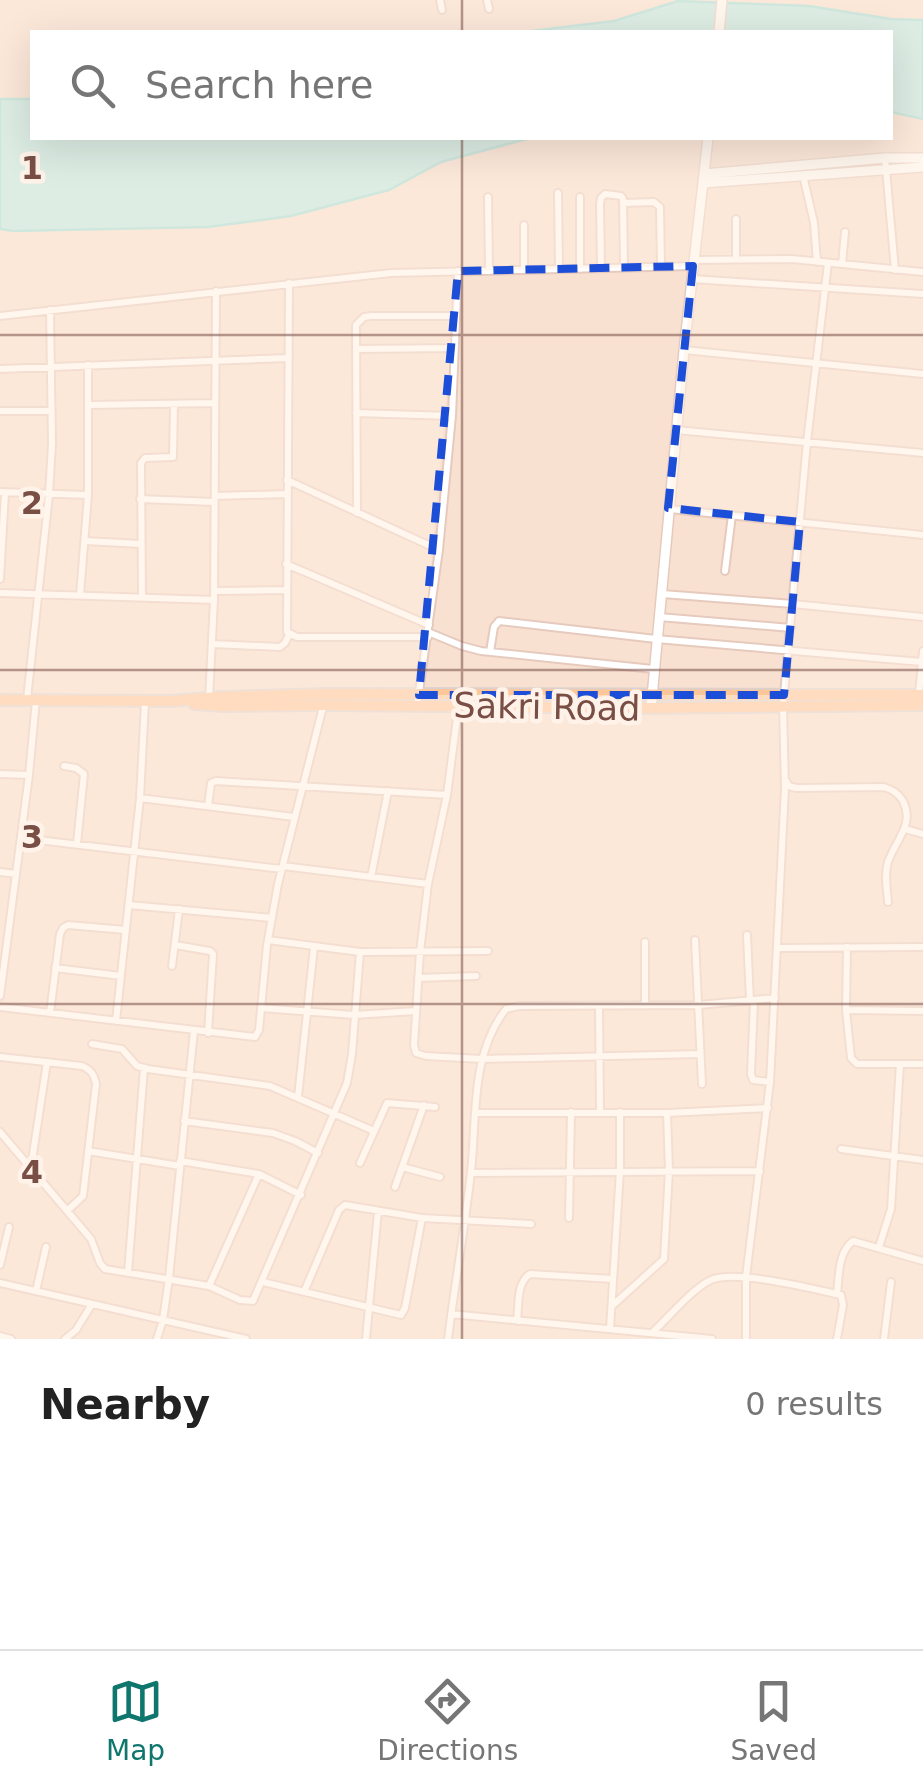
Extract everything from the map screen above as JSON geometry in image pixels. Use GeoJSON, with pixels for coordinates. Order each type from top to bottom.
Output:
{"type":"FeatureCollection","features":[{"type":"Feature","properties":{"kind":"main road","name":"Sakri Road"},"geometry":{"type":"LineString","coordinates":[[171,702],[209,698],[459,700],[652,695],[784,701]]}},
{"type":"Feature","properties":{"kind":"main road","name":"Sakri Road"},"geometry":{"type":"LineString","coordinates":[[459,700],[651,708],[922,698]]}},
{"type":"Feature","properties":{"kind":"main road","name":"Sakri Road"},"geometry":{"type":"LineString","coordinates":[[0,700],[223,706],[324,699]]}},
{"type":"Feature","properties":{"kind":"street"},"geometry":{"type":"LineString","coordinates":[[440,0],[442,10]]}},
{"type":"Feature","properties":{"kind":"street"},"geometry":{"type":"LineString","coordinates":[[718,30],[722,0]]}},
{"type":"Feature","properties":{"kind":"street"},"geometry":{"type":"LineString","coordinates":[[651,708],[708,140]]}},
{"type":"Feature","properties":{"kind":"street"},"geometry":{"type":"LineString","coordinates":[[704,173],[803,175],[923,158]]}},
{"type":"Feature","properties":{"kind":"street"},"geometry":{"type":"LineString","coordinates":[[704,173],[885,163],[923,167]]}},
{"type":"Feature","properties":{"kind":"street"},"geometry":{"type":"LineString","coordinates":[[885,163],[895,270]]}},
{"type":"Feature","properties":{"kind":"street"},"geometry":{"type":"LineString","coordinates":[[803,175],[814,223],[817,262]]}},
{"type":"Feature","properties":{"kind":"street"},"geometry":{"type":"LineString","coordinates":[[558,194],[559,269]]}},
{"type":"Feature","properties":{"kind":"street"},"geometry":{"type":"LineString","coordinates":[[602,268],[601,198],[605,194],[621,196],[623,203],[624,268]]}},
{"type":"Feature","properties":{"kind":"street"},"geometry":{"type":"LineString","coordinates":[[488,197],[489,270]]}},
{"type":"Feature","properties":{"kind":"street"},"geometry":{"type":"LineString","coordinates":[[580,197],[580,269]]}},
{"type":"Feature","properties":{"kind":"street"},"geometry":{"type":"LineString","coordinates":[[623,203],[654,202],[660,207],[661,267]]}},
{"type":"Feature","properties":{"kind":"street"},"geometry":{"type":"LineString","coordinates":[[736,219],[736,259]]}},
{"type":"Feature","properties":{"kind":"street"},"geometry":{"type":"LineString","coordinates":[[524,225],[524,270]]}},
{"type":"Feature","properties":{"kind":"street"},"geometry":{"type":"LineString","coordinates":[[842,264],[846,232]]}},
{"type":"Feature","properties":{"kind":"street"},"geometry":{"type":"LineString","coordinates":[[0,316],[391,273],[661,267],[736,259],[923,272]]}},
{"type":"Feature","properties":{"kind":"street"},"geometry":{"type":"LineString","coordinates":[[746,1339],[746,1276],[768,1108],[778,948],[785,789],[784,701],[807,442],[828,263]]}},
{"type":"Feature","properties":{"kind":"street"},"geometry":{"type":"LineString","coordinates":[[418,700],[439,550],[452,416],[458,271]]}},
{"type":"Feature","properties":{"kind":"street"},"geometry":{"type":"LineString","coordinates":[[692,280],[923,294]]}},
{"type":"Feature","properties":{"kind":"street"},"geometry":{"type":"LineString","coordinates":[[212,644],[280,647],[289,635],[289,283]]}},
{"type":"Feature","properties":{"kind":"street"},"geometry":{"type":"LineString","coordinates":[[209,698],[214,600],[216,291]]}},
{"type":"Feature","properties":{"kind":"street"},"geometry":{"type":"LineString","coordinates":[[0,996],[29,774],[49,495],[50,310]]}},
{"type":"Feature","properties":{"kind":"street"},"geometry":{"type":"LineString","coordinates":[[357,513],[356,325],[364,317],[456,316]]}},
{"type":"Feature","properties":{"kind":"street"},"geometry":{"type":"LineString","coordinates":[[356,349],[455,348]]}},
{"type":"Feature","properties":{"kind":"street"},"geometry":{"type":"LineString","coordinates":[[684,350],[923,374]]}},
{"type":"Feature","properties":{"kind":"street"},"geometry":{"type":"LineString","coordinates":[[0,369],[288,358]]}},
{"type":"Feature","properties":{"kind":"street"},"geometry":{"type":"LineString","coordinates":[[80,595],[88,495],[88,365]]}},
{"type":"Feature","properties":{"kind":"street"},"geometry":{"type":"LineString","coordinates":[[88,405],[216,403]]}},
{"type":"Feature","properties":{"kind":"street"},"geometry":{"type":"LineString","coordinates":[[142,597],[140,468],[143,460],[170,458],[174,454],[174,404]]}},
{"type":"Feature","properties":{"kind":"street"},"geometry":{"type":"LineString","coordinates":[[0,411],[52,411]]}},
{"type":"Feature","properties":{"kind":"street"},"geometry":{"type":"LineString","coordinates":[[356,413],[452,416]]}},
{"type":"Feature","properties":{"kind":"street"},"geometry":{"type":"LineString","coordinates":[[676,430],[923,454]]}},
{"type":"Feature","properties":{"kind":"street"},"geometry":{"type":"LineString","coordinates":[[287,480],[439,550]]}},
{"type":"Feature","properties":{"kind":"street"},"geometry":{"type":"LineString","coordinates":[[0,579],[3,493],[88,495]]}},
{"type":"Feature","properties":{"kind":"street"},"geometry":{"type":"LineString","coordinates":[[140,499],[287,494]]}},
{"type":"Feature","properties":{"kind":"street"},"geometry":{"type":"LineString","coordinates":[[668,508],[923,535]]}},
{"type":"Feature","properties":{"kind":"street"},"geometry":{"type":"LineString","coordinates":[[725,572],[732,515]]}},
{"type":"Feature","properties":{"kind":"street"},"geometry":{"type":"LineString","coordinates":[[86,542],[142,544]]}},
{"type":"Feature","properties":{"kind":"street"},"geometry":{"type":"LineString","coordinates":[[286,564],[462,646],[653,669]]}},
{"type":"Feature","properties":{"kind":"street"},"geometry":{"type":"LineString","coordinates":[[214,591],[286,590]]}},
{"type":"Feature","properties":{"kind":"street"},"geometry":{"type":"LineString","coordinates":[[0,593],[214,600]]}},
{"type":"Feature","properties":{"kind":"street"},"geometry":{"type":"LineString","coordinates":[[660,594],[923,617]]}},
{"type":"Feature","properties":{"kind":"street"},"geometry":{"type":"LineString","coordinates":[[658,617],[791,628]]}},
{"type":"Feature","properties":{"kind":"street"},"geometry":{"type":"LineString","coordinates":[[490,652],[499,621],[922,662]]}},
{"type":"Feature","properties":{"kind":"street"},"geometry":{"type":"LineString","coordinates":[[289,635],[428,631]]}},
{"type":"Feature","properties":{"kind":"street"},"geometry":{"type":"LineString","coordinates":[[922,698],[923,651]]}},
{"type":"Feature","properties":{"kind":"street"},"geometry":{"type":"LineString","coordinates":[[0,1007],[256,1037],[282,867],[324,699]]}},
{"type":"Feature","properties":{"kind":"street"},"geometry":{"type":"LineString","coordinates":[[459,700],[447,794],[428,884],[418,978],[416,1053],[482,1058],[700,1054]]}},
{"type":"Feature","properties":{"kind":"street"},"geometry":{"type":"LineString","coordinates":[[116,1021],[140,798],[145,702]]}},
{"type":"Feature","properties":{"kind":"street"},"geometry":{"type":"LineString","coordinates":[[64,766],[84,774],[77,844]]}},
{"type":"Feature","properties":{"kind":"street"},"geometry":{"type":"LineString","coordinates":[[0,774],[29,774]]}},
{"type":"Feature","properties":{"kind":"street"},"geometry":{"type":"LineString","coordinates":[[208,806],[213,782],[447,794]]}},
{"type":"Feature","properties":{"kind":"street"},"geometry":{"type":"LineString","coordinates":[[785,789],[884,787],[901,798],[906,810],[904,831],[886,867],[888,902]]}},
{"type":"Feature","properties":{"kind":"street"},"geometry":{"type":"LineString","coordinates":[[371,877],[388,791]]}},
{"type":"Feature","properties":{"kind":"street"},"geometry":{"type":"LineString","coordinates":[[140,798],[294,817]]}},
{"type":"Feature","properties":{"kind":"street"},"geometry":{"type":"LineString","coordinates":[[904,831],[923,834]]}},
{"type":"Feature","properties":{"kind":"street"},"geometry":{"type":"LineString","coordinates":[[21,838],[428,884]]}},
{"type":"Feature","properties":{"kind":"street"},"geometry":{"type":"LineString","coordinates":[[0,872],[16,874]]}},
{"type":"Feature","properties":{"kind":"street"},"geometry":{"type":"LineString","coordinates":[[128,904],[272,918]]}},
{"type":"Feature","properties":{"kind":"street"},"geometry":{"type":"LineString","coordinates":[[172,966],[178,910]]}},
{"type":"Feature","properties":{"kind":"street"},"geometry":{"type":"LineString","coordinates":[[0,925],[10,926]]}},
{"type":"Feature","properties":{"kind":"street"},"geometry":{"type":"LineString","coordinates":[[50,1013],[63,928],[68,925],[126,930]]}},
{"type":"Feature","properties":{"kind":"street"},"geometry":{"type":"LineString","coordinates":[[747,934],[752,1001],[751,1074],[756,1082],[770,1082]]}},
{"type":"Feature","properties":{"kind":"street"},"geometry":{"type":"LineString","coordinates":[[268,940],[360,952],[488,951]]}},
{"type":"Feature","properties":{"kind":"street"},"geometry":{"type":"LineString","coordinates":[[695,940],[702,1084]]}},
{"type":"Feature","properties":{"kind":"street"},"geometry":{"type":"LineString","coordinates":[[645,942],[645,1006]]}},
{"type":"Feature","properties":{"kind":"street"},"geometry":{"type":"LineString","coordinates":[[174,945],[214,954],[208,1032]]}},
{"type":"Feature","properties":{"kind":"street"},"geometry":{"type":"LineString","coordinates":[[298,1097],[314,947]]}},
{"type":"Feature","properties":{"kind":"street"},"geometry":{"type":"LineString","coordinates":[[778,948],[923,947]]}},
{"type":"Feature","properties":{"kind":"street"},"geometry":{"type":"LineString","coordinates":[[846,948],[850,1058],[857,1064],[923,1064]]}},
{"type":"Feature","properties":{"kind":"street"},"geometry":{"type":"LineString","coordinates":[[0,1132],[90,1239],[106,1269],[209,1286],[249,1302],[256,1298],[264,1282],[347,1083],[360,952]]}},
{"type":"Feature","properties":{"kind":"street"},"geometry":{"type":"LineString","coordinates":[[56,968],[121,976]]}},
{"type":"Feature","properties":{"kind":"street"},"geometry":{"type":"LineString","coordinates":[[418,978],[476,976]]}},
{"type":"Feature","properties":{"kind":"street"},"geometry":{"type":"LineString","coordinates":[[448,1339],[482,1058],[500,1018],[510,1007],[699,1005],[775,998]]}},
{"type":"Feature","properties":{"kind":"street"},"geometry":{"type":"LineString","coordinates":[[599,1006],[600,1112]]}},
{"type":"Feature","properties":{"kind":"street"},"geometry":{"type":"LineString","coordinates":[[261,1008],[354,1015],[416,1011]]}},
{"type":"Feature","properties":{"kind":"street"},"geometry":{"type":"LineString","coordinates":[[846,1010],[923,1012]]}},
{"type":"Feature","properties":{"kind":"street"},"geometry":{"type":"LineString","coordinates":[[158,1339],[194,1031]]}},
{"type":"Feature","properties":{"kind":"street"},"geometry":{"type":"LineString","coordinates":[[92,1044],[122,1049],[144,1068],[270,1086],[374,1131]]}},
{"type":"Feature","properties":{"kind":"street"},"geometry":{"type":"LineString","coordinates":[[0,1058],[82,1066],[95,1076],[83,1196],[67,1211]]}},
{"type":"Feature","properties":{"kind":"street"},"geometry":{"type":"LineString","coordinates":[[30,1168],[47,1062]]}},
{"type":"Feature","properties":{"kind":"street"},"geometry":{"type":"LineString","coordinates":[[879,1247],[891,1209],[900,1064]]}},
{"type":"Feature","properties":{"kind":"street"},"geometry":{"type":"LineString","coordinates":[[128,1273],[144,1068]]}},
{"type":"Feature","properties":{"kind":"street"},"geometry":{"type":"LineString","coordinates":[[360,1163],[387,1103],[435,1106]]}},
{"type":"Feature","properties":{"kind":"street"},"geometry":{"type":"LineString","coordinates":[[395,1186],[424,1106]]}},
{"type":"Feature","properties":{"kind":"street"},"geometry":{"type":"LineString","coordinates":[[476,1113],[667,1113],[768,1108]]}},
{"type":"Feature","properties":{"kind":"street"},"geometry":{"type":"LineString","coordinates":[[569,1218],[571,1112]]}},
{"type":"Feature","properties":{"kind":"street"},"geometry":{"type":"LineString","coordinates":[[610,1328],[620,1112]]}},
{"type":"Feature","properties":{"kind":"street"},"geometry":{"type":"LineString","coordinates":[[612,1306],[664,1259],[667,1113]]}},
{"type":"Feature","properties":{"kind":"street"},"geometry":{"type":"LineString","coordinates":[[184,1121],[273,1133],[318,1153]]}},
{"type":"Feature","properties":{"kind":"street"},"geometry":{"type":"LineString","coordinates":[[841,1149],[923,1160]]}},
{"type":"Feature","properties":{"kind":"street"},"geometry":{"type":"LineString","coordinates":[[88,1151],[258,1174],[300,1195]]}},
{"type":"Feature","properties":{"kind":"street"},"geometry":{"type":"LineString","coordinates":[[402,1167],[440,1177]]}},
{"type":"Feature","properties":{"kind":"street"},"geometry":{"type":"LineString","coordinates":[[471,1173],[760,1171]]}},
{"type":"Feature","properties":{"kind":"street"},"geometry":{"type":"LineString","coordinates":[[209,1286],[258,1174]]}},
{"type":"Feature","properties":{"kind":"street"},"geometry":{"type":"LineString","coordinates":[[304,1292],[341,1207],[422,1218],[531,1224]]}},
{"type":"Feature","properties":{"kind":"street"},"geometry":{"type":"LineString","coordinates":[[366,1339],[378,1211]]}},
{"type":"Feature","properties":{"kind":"street"},"geometry":{"type":"LineString","coordinates":[[264,1282],[404,1313],[422,1218]]}},
{"type":"Feature","properties":{"kind":"street"},"geometry":{"type":"LineString","coordinates":[[0,1265],[10,1227]]}},
{"type":"Feature","properties":{"kind":"street"},"geometry":{"type":"LineString","coordinates":[[836,1294],[842,1255],[848,1244],[860,1242],[923,1261]]}},
{"type":"Feature","properties":{"kind":"street"},"geometry":{"type":"LineString","coordinates":[[36,1292],[46,1247]]}},
{"type":"Feature","properties":{"kind":"street"},"geometry":{"type":"LineString","coordinates":[[517,1321],[521,1284],[530,1274],[613,1279]]}},
{"type":"Feature","properties":{"kind":"street"},"geometry":{"type":"LineString","coordinates":[[652,1333],[707,1281],[746,1276],[836,1294],[843,1299],[837,1339]]}},
{"type":"Feature","properties":{"kind":"street"},"geometry":{"type":"LineString","coordinates":[[884,1339],[891,1282]]}},
{"type":"Feature","properties":{"kind":"street"},"geometry":{"type":"LineString","coordinates":[[0,1283],[246,1339]]}},
{"type":"Feature","properties":{"kind":"street"},"geometry":{"type":"LineString","coordinates":[[65,1339],[76,1330],[92,1304]]}},
{"type":"Feature","properties":{"kind":"street"},"geometry":{"type":"LineString","coordinates":[[451,1314],[712,1339]]}},
{"type":"Feature","properties":{"kind":"street"},"geometry":{"type":"LineString","coordinates":[[0,1336],[11,1339]]}},
{"type":"Feature","properties":{"kind":"highlighted area"},"geometry":{"type":"Polygon","coordinates":[[[693,266],[668,508],[800,522],[784,695],[419,695],[458,271],[693,266]]]}},
{"type":"Feature","properties":{"kind":"shaded area"},"geometry":{"type":"Polygon","coordinates":[[[0,0],[923,0],[923,1339],[0,1339],[0,0]]]}},
{"type":"Feature","properties":{"kind":"water"},"geometry":{"type":"Polygon","coordinates":[[[678,1],[809,6],[923,20],[923,119],[893,112],[893,30],[540,30],[614,21],[678,1]]]}},
{"type":"Feature","properties":{"kind":"water"},"geometry":{"type":"Polygon","coordinates":[[[0,99],[30,99],[30,140],[523,140],[441,162],[389,190],[291,216],[208,227],[0,229],[0,99]]]}}]}
